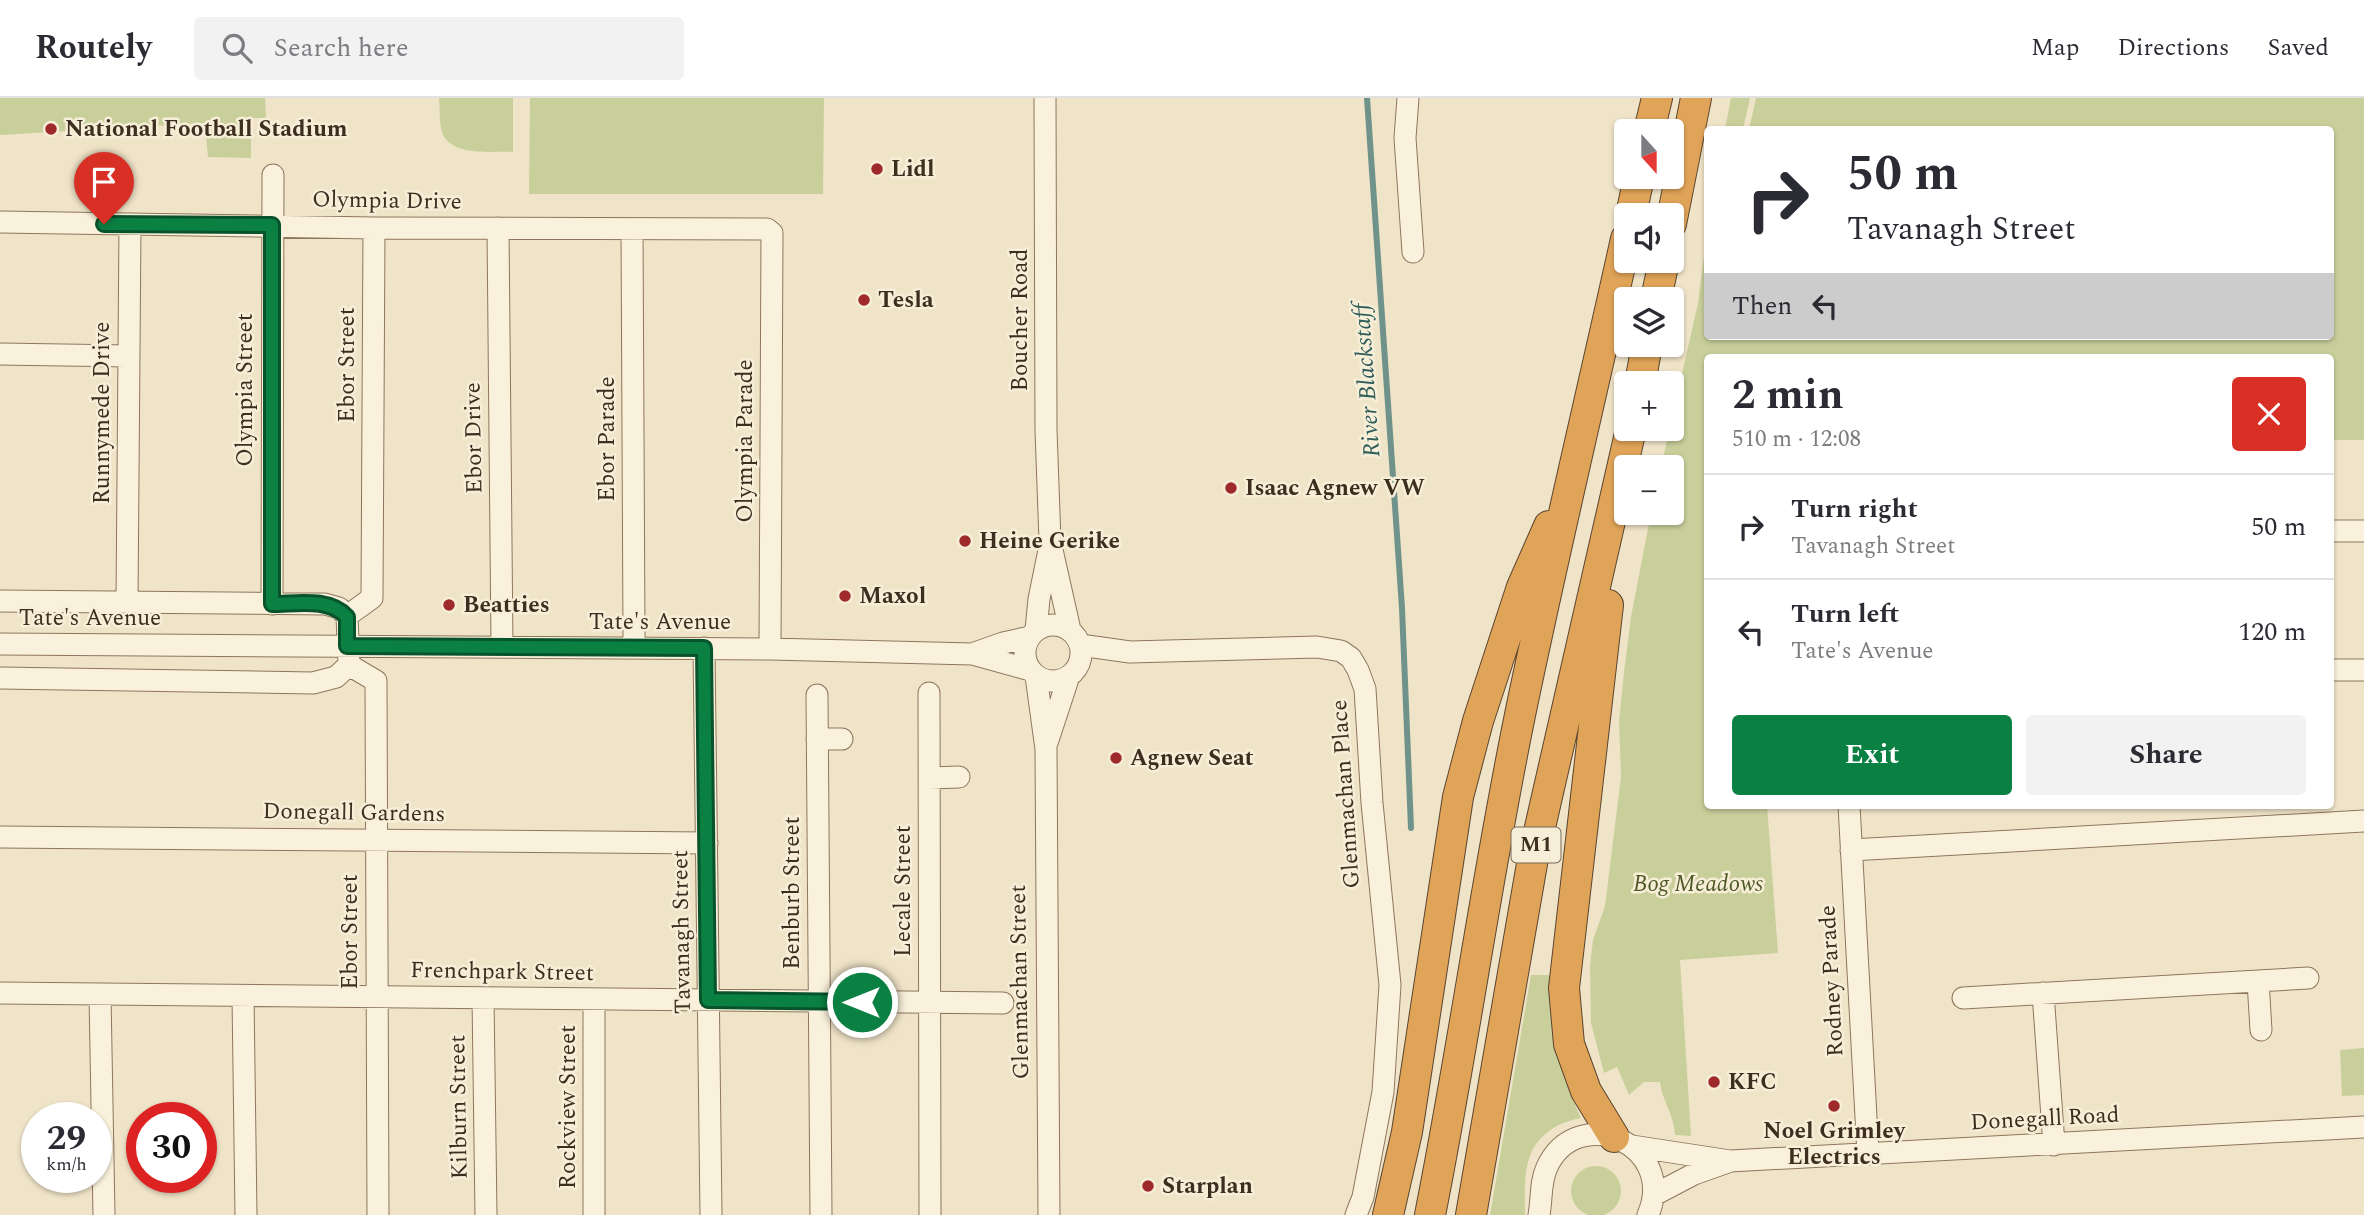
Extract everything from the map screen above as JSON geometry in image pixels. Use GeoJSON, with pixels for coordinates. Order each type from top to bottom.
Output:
{"type":"FeatureCollection","features":[{"type":"Feature","properties":{"kind":"highway"},"geometry":{"type":"LineString","coordinates":[[1652,119],[1657,98]]}},
{"type":"Feature","properties":{"kind":"highway"},"geometry":{"type":"LineString","coordinates":[[1675,203],[1696,98]]}},
{"type":"Feature","properties":{"kind":"highway","name":"M1"},"geometry":{"type":"LineString","coordinates":[[1430,1215],[1486,891],[1513,754],[1619,273]]}},
{"type":"Feature","properties":{"kind":"highway"},"geometry":{"type":"LineString","coordinates":[[1388,1215],[1407,1132],[1458,797],[1478,721],[1522,587],[1573,480]]}},
{"type":"Feature","properties":{"kind":"highway","name":"M1"},"geometry":{"type":"LineString","coordinates":[[1471,1215],[1533,858],[1614,505]]}},
{"type":"Feature","properties":{"kind":"highway"},"geometry":{"type":"LineString","coordinates":[[1616,525],[1598,709],[1564,988],[1569,1044],[1586,1091],[1624,1141]]}},
{"type":"Feature","properties":{"kind":"street","name":"Boucher Road"},"geometry":{"type":"LineString","coordinates":[[1045,98],[1046,430],[1050,541],[1075,638]]}},
{"type":"Feature","properties":{"kind":"street"},"geometry":{"type":"LineString","coordinates":[[1408,98],[1405,138],[1413,252]]}},
{"type":"Feature","properties":{"kind":"street","name":"Olympia Street"},"geometry":{"type":"LineString","coordinates":[[272,604],[273,175]]}},
{"type":"Feature","properties":{"kind":"street","name":"Olympia Drive"},"geometry":{"type":"LineString","coordinates":[[0,222],[374,228],[767,229],[772,233]]}},
{"type":"Feature","properties":{"kind":"street","name":"Runnymede Drive"},"geometry":{"type":"LineString","coordinates":[[127,603],[130,224]]}},
{"type":"Feature","properties":{"kind":"street","name":"Ebor Street"},"geometry":{"type":"LineString","coordinates":[[347,617],[372,598],[374,228]]}},
{"type":"Feature","properties":{"kind":"street","name":"Ebor Drive"},"geometry":{"type":"LineString","coordinates":[[498,228],[502,647]]}},
{"type":"Feature","properties":{"kind":"street","name":"Ebor Parade"},"geometry":{"type":"LineString","coordinates":[[632,229],[633,647]]}},
{"type":"Feature","properties":{"kind":"street","name":"Olympia Parade"},"geometry":{"type":"LineString","coordinates":[[770,649],[772,233]]}},
{"type":"Feature","properties":{"kind":"street"},"geometry":{"type":"LineString","coordinates":[[0,354],[128,355]]}},
{"type":"Feature","properties":{"kind":"street"},"geometry":{"type":"LineString","coordinates":[[2334,531],[2364,531]]}},
{"type":"Feature","properties":{"kind":"street","name":"Boucher Road"},"geometry":{"type":"LineString","coordinates":[[1033,634],[1050,541]]}},
{"type":"Feature","properties":{"kind":"street","name":"Tate's Avenue"},"geometry":{"type":"LineString","coordinates":[[0,601],[325,604],[339,608],[347,617]]}},
{"type":"Feature","properties":{"kind":"street"},"geometry":{"type":"LineString","coordinates":[[347,617],[348,655]]}},
{"type":"Feature","properties":{"kind":"street"},"geometry":{"type":"LineString","coordinates":[[1053,625],[1075,638],[1128,652],[1053,681],[1033,673],[1025,653],[1033,634],[1053,625]]}},
{"type":"Feature","properties":{"kind":"street","name":"Tate's Avenue"},"geometry":{"type":"LineString","coordinates":[[972,654],[1033,634]]}},
{"type":"Feature","properties":{"kind":"street"},"geometry":{"type":"LineString","coordinates":[[1072,673],[1080,663],[1075,638]]}},
{"type":"Feature","properties":{"kind":"street","name":"Tate's Avenue"},"geometry":{"type":"LineString","coordinates":[[0,644],[348,655],[502,647],[972,654],[1033,673]]}},
{"type":"Feature","properties":{"kind":"street","name":"Tavanagh Street"},"geometry":{"type":"LineString","coordinates":[[704,648],[711,1215]]}},
{"type":"Feature","properties":{"kind":"street","name":"Glenmachan Place"},"geometry":{"type":"LineString","coordinates":[[1128,652],[1317,648],[1341,651],[1351,659],[1358,670],[1365,689],[1372,803],[1390,985],[1383,1092],[1363,1197],[1356,1215]]}},
{"type":"Feature","properties":{"kind":"street","name":"Ebor Street"},"geometry":{"type":"LineString","coordinates":[[348,655],[376,681],[378,1215]]}},
{"type":"Feature","properties":{"kind":"street","name":"Tate's Avenue"},"geometry":{"type":"LineString","coordinates":[[0,678],[313,683],[336,677],[348,655]]}},
{"type":"Feature","properties":{"kind":"street"},"geometry":{"type":"LineString","coordinates":[[2334,670],[2364,670]]}},
{"type":"Feature","properties":{"kind":"street","name":"Glenmachan Street"},"geometry":{"type":"LineString","coordinates":[[1033,673],[1046,749],[1049,1215]]}},
{"type":"Feature","properties":{"kind":"street","name":"Glenmachan Street"},"geometry":{"type":"LineString","coordinates":[[1046,749],[1072,673]]}},
{"type":"Feature","properties":{"kind":"street","name":"Lecale Street"},"geometry":{"type":"LineString","coordinates":[[929,693],[930,1215]]}},
{"type":"Feature","properties":{"kind":"street","name":"Benburb Street"},"geometry":{"type":"LineString","coordinates":[[817,695],[821,1215]]}},
{"type":"Feature","properties":{"kind":"street"},"geometry":{"type":"LineString","coordinates":[[817,739],[842,739]]}},
{"type":"Feature","properties":{"kind":"street"},"geometry":{"type":"LineString","coordinates":[[929,778],[959,777]]}},
{"type":"Feature","properties":{"kind":"street","name":"Rodney Parade"},"geometry":{"type":"LineString","coordinates":[[1849,809],[1868,1154]]}},
{"type":"Feature","properties":{"kind":"street"},"geometry":{"type":"LineString","coordinates":[[1851,850],[2364,821]]}},
{"type":"Feature","properties":{"kind":"street","name":"Donegall Gardens"},"geometry":{"type":"LineString","coordinates":[[0,837],[707,843]]}},
{"type":"Feature","properties":{"kind":"street"},"geometry":{"type":"LineString","coordinates":[[1963,998],[2308,978]]}},
{"type":"Feature","properties":{"kind":"street"},"geometry":{"type":"LineString","coordinates":[[2258,981],[2261,1030]]}},
{"type":"Feature","properties":{"kind":"street","name":"Frenchpark Street"},"geometry":{"type":"LineString","coordinates":[[0,993],[1003,1003]]}},
{"type":"Feature","properties":{"kind":"street"},"geometry":{"type":"LineString","coordinates":[[2043,993],[2054,1145]]}},
{"type":"Feature","properties":{"kind":"street"},"geometry":{"type":"LineString","coordinates":[[100,995],[104,1215]]}},
{"type":"Feature","properties":{"kind":"street"},"geometry":{"type":"LineString","coordinates":[[243,996],[246,1215]]}},
{"type":"Feature","properties":{"kind":"street","name":"Kilburn Street"},"geometry":{"type":"LineString","coordinates":[[483,998],[486,1215]]}},
{"type":"Feature","properties":{"kind":"street","name":"Rockview Street"},"geometry":{"type":"LineString","coordinates":[[594,999],[594,1215]]}},
{"type":"Feature","properties":{"kind":"street","name":"Donegall Road"},"geometry":{"type":"LineString","coordinates":[[1543,1210],[1546,1169],[1563,1147],[1580,1137],[1595,1134],[1730,1161],[2364,1127]]}},
{"type":"Feature","properties":{"kind":"street"},"geometry":{"type":"LineString","coordinates":[[1624,1141],[1642,1156],[1650,1168],[1651,1205]]}},
{"type":"Feature","properties":{"kind":"street","name":"Donegall Road"},"geometry":{"type":"LineString","coordinates":[[1651,1205],[1694,1174],[1730,1161]]}},
{"type":"Feature","properties":{"kind":"green space","name":"National Football Stadium"},"geometry":{"type":"Polygon","coordinates":[[[0,98],[265,98],[266,118],[251,118],[251,158],[208,157],[205,123],[0,135],[0,98]]]}},
{"type":"Feature","properties":{"kind":"green space"},"geometry":{"type":"Polygon","coordinates":[[[439,98],[513,98],[513,152],[473,151],[454,146],[446,140],[442,132],[439,98]]]}},
{"type":"Feature","properties":{"kind":"green space"},"geometry":{"type":"Polygon","coordinates":[[[530,98],[824,98],[823,194],[529,194],[530,98]]]}},
{"type":"Feature","properties":{"kind":"green space"},"geometry":{"type":"Polygon","coordinates":[[[1731,98],[1750,98],[1744,126],[1726,126],[1731,98]]]}},
{"type":"Feature","properties":{"kind":"green space","name":"Bog Meadows"},"geometry":{"type":"Polygon","coordinates":[[[1756,98],[2364,98],[2364,440],[2334,440],[2334,354],[1704,354],[1704,809],[1767,809],[1778,953],[1680,960],[1691,1136],[1675,1135],[1660,1082],[1644,1082],[1629,1095],[1617,1067],[1604,1073],[1591,1023],[1590,966],[1593,940],[1605,906],[1621,777],[1619,721],[1624,672],[1631,617],[1649,525],[1684,525],[1684,455],[1664,455],[1667,441],[1684,441],[1683,371],[1698,303],[1704,256],[1704,340],[2334,340],[2334,126],[1750,126],[1756,98]]]}},
{"type":"Feature","properties":{"kind":"green space"},"geometry":{"type":"Polygon","coordinates":[[[1531,975],[1551,975],[1551,1014],[1556,1048],[1581,1118],[1555,1127],[1536,1144],[1527,1165],[1525,1215],[1490,1215],[1531,975]]]}},
{"type":"Feature","properties":{"kind":"green space"},"geometry":{"type":"Polygon","coordinates":[[[2364,1048],[2364,1095],[2342,1096],[2340,1050],[2364,1048]]]}},
{"type":"Feature","properties":{"kind":"green space"},"geometry":{"type":"Polygon","coordinates":[[[1596,1166],[1614,1173],[1621,1191],[1614,1209],[1596,1216],[1578,1209],[1571,1191],[1578,1173],[1596,1166]]]}},
{"type":"Feature","properties":{"kind":"waterway","name":"River Blackstaff"},"geometry":{"type":"LineString","coordinates":[[1367,98],[1402,608],[1411,828]]}},
{"type":"Feature","properties":{"kind":"place","name":"National Football Stadium"},"geometry":{"type":"Point","coordinates":[51,129]}},
{"type":"Feature","properties":{"kind":"place","name":"Lidl"},"geometry":{"type":"Point","coordinates":[877,169]}},
{"type":"Feature","properties":{"kind":"place","name":"Tesla"},"geometry":{"type":"Point","coordinates":[864,300]}},
{"type":"Feature","properties":{"kind":"place","name":"Isaac Agnew VW"},"geometry":{"type":"Point","coordinates":[1231,488]}},
{"type":"Feature","properties":{"kind":"place","name":"Heine Gerike"},"geometry":{"type":"Point","coordinates":[965,541]}},
{"type":"Feature","properties":{"kind":"place","name":"Maxol"},"geometry":{"type":"Point","coordinates":[845,596]}},
{"type":"Feature","properties":{"kind":"place","name":"Beatties"},"geometry":{"type":"Point","coordinates":[449,605]}},
{"type":"Feature","properties":{"kind":"place","name":"Agnew Seat"},"geometry":{"type":"Point","coordinates":[1116,758]}},
{"type":"Feature","properties":{"kind":"place","name":"KFC"},"geometry":{"type":"Point","coordinates":[1714,1082]}},
{"type":"Feature","properties":{"kind":"place","name":"Noel Grimley Electrics"},"geometry":{"type":"Point","coordinates":[1834,1106]}},
{"type":"Feature","properties":{"kind":"place","name":"Starplan"},"geometry":{"type":"Point","coordinates":[1148,1186]}},
{"type":"Feature","properties":{"kind":"route"},"geometry":{"type":"LineString","coordinates":[[104,224],[272,225],[272,604],[325,604],[339,608],[347,617],[347,646],[704,648],[708,1000],[862,1002]]}}]}
